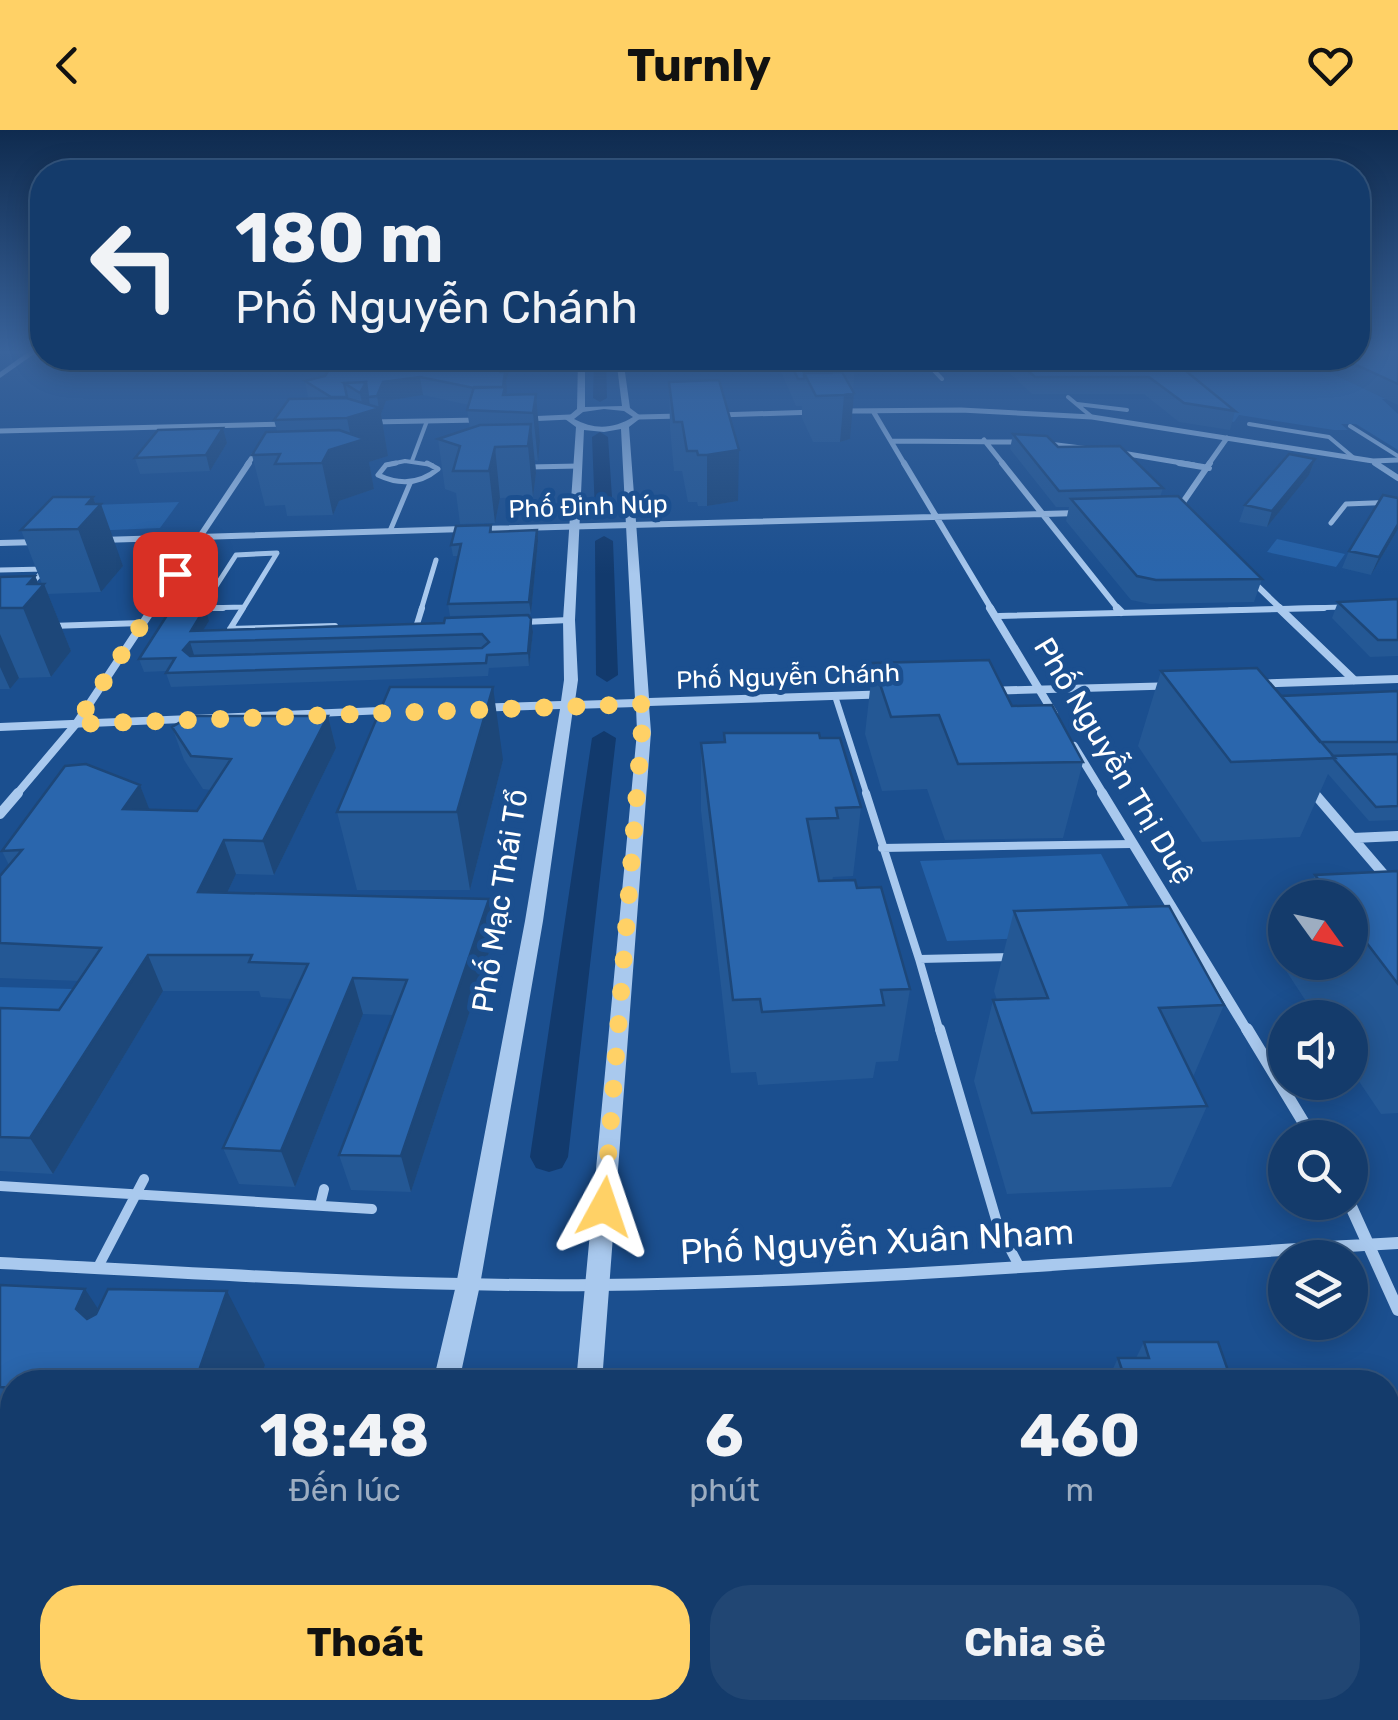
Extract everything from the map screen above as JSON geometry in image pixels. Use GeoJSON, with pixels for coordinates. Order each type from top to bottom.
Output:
{"type":"FeatureCollection","features":[{"type":"Feature","properties":{"kind":"street"},"geometry":{"type":"LineString","coordinates":[[0,431],[268,425]]}},
{"type":"Feature","properties":{"kind":"street"},"geometry":{"type":"LineString","coordinates":[[0,814],[76,724],[276,425]]}},
{"type":"Feature","properties":{"kind":"street","name":"Phố Mạc Thái Tổ"},"geometry":{"type":"LineString","coordinates":[[449,1370],[468,1285],[534,921],[571,680],[569,620],[579,466],[575,425]]}},
{"type":"Feature","properties":{"kind":"street"},"geometry":{"type":"LineString","coordinates":[[590,1370],[644,704],[625,426],[615,425]]}},
{"type":"Feature","properties":{"kind":"street","name":"Phố Nguyễn Thị Duệ"},"geometry":{"type":"LineString","coordinates":[[883,425],[1059,721]]}},
{"type":"Feature","properties":{"kind":"street"},"geometry":{"type":"LineString","coordinates":[[1141,425],[1373,461],[1398,458]]}},
{"type":"Feature","properties":{"kind":"street"},"geometry":{"type":"LineString","coordinates":[[1177,511],[1227,438]]}},
{"type":"Feature","properties":{"kind":"street"},"geometry":{"type":"LineString","coordinates":[[984,440],[1120,612]]}},
{"type":"Feature","properties":{"kind":"street"},"geometry":{"type":"LineString","coordinates":[[892,441],[984,440],[1094,449]]}},
{"type":"Feature","properties":{"kind":"street"},"geometry":{"type":"LineString","coordinates":[[1107,451],[1208,468]]}},
{"type":"Feature","properties":{"kind":"street"},"geometry":{"type":"LineString","coordinates":[[1373,461],[1398,478]]}},
{"type":"Feature","properties":{"kind":"street"},"geometry":{"type":"LineString","coordinates":[[1158,511],[1177,511],[1192,524]]}},
{"type":"Feature","properties":{"kind":"street","name":"Phố Đinh Núp"},"geometry":{"type":"LineString","coordinates":[[84,540],[1082,513]]}},
{"type":"Feature","properties":{"kind":"street"},"geometry":{"type":"LineString","coordinates":[[3,545],[46,541]]}},
{"type":"Feature","properties":{"kind":"street"},"geometry":{"type":"LineString","coordinates":[[1245,574],[1354,680]]}},
{"type":"Feature","properties":{"kind":"street"},"geometry":{"type":"LineString","coordinates":[[1241,684],[1398,678]]}},
{"type":"Feature","properties":{"kind":"street"},"geometry":{"type":"LineString","coordinates":[[965,692],[1204,685]]}},
{"type":"Feature","properties":{"kind":"street","name":"Phố Nguyễn Chánh"},"geometry":{"type":"LineString","coordinates":[[462,708],[909,694]]}},
{"type":"Feature","properties":{"kind":"street"},"geometry":{"type":"LineString","coordinates":[[0,726],[426,709]]}},
{"type":"Feature","properties":{"kind":"street","name":"Phố Nguyễn Thị Duệ"},"geometry":{"type":"LineString","coordinates":[[1068,737],[1301,1120]]}},
{"type":"Feature","properties":{"kind":"street"},"geometry":{"type":"LineString","coordinates":[[1302,778],[1398,891]]}},
{"type":"Feature","properties":{"kind":"street"},"geometry":{"type":"LineString","coordinates":[[1352,838],[1398,836]]}},
{"type":"Feature","properties":{"kind":"street","name":"Phố Nguyễn Xuân Nham"},"geometry":{"type":"LineString","coordinates":[[1368,1244],[1398,1243]]}},
{"type":"Feature","properties":{"kind":"street"},"geometry":{"type":"LineString","coordinates":[[1368,1244],[1398,1310]]}},
{"type":"Feature","properties":{"kind":"street","name":"Phố Nguyễn Xuân Nham"},"geometry":{"type":"LineString","coordinates":[[0,1262],[314,1282],[596,1285],[727,1282],[1268,1250]]}},
{"type":"Feature","properties":{"kind":"lane"},"geometry":{"type":"LineString","coordinates":[[412,460],[425,425]]}},
{"type":"Feature","properties":{"kind":"lane"},"geometry":{"type":"LineString","coordinates":[[1256,425],[1328,437],[1354,458]]}},
{"type":"Feature","properties":{"kind":"lane"},"geometry":{"type":"LineString","coordinates":[[1350,426],[1398,458]]}},
{"type":"Feature","properties":{"kind":"lane"},"geometry":{"type":"LineString","coordinates":[[146,434],[153,428]]}},
{"type":"Feature","properties":{"kind":"lane"},"geometry":{"type":"LineString","coordinates":[[438,469],[430,476],[410,481],[386,480],[378,472],[386,465],[412,460],[438,469],[456,468]]}},
{"type":"Feature","properties":{"kind":"lane"},"geometry":{"type":"LineString","coordinates":[[528,467],[579,466]]}},
{"type":"Feature","properties":{"kind":"lane"},"geometry":{"type":"LineString","coordinates":[[240,476],[255,476]]}},
{"type":"Feature","properties":{"kind":"lane"},"geometry":{"type":"LineString","coordinates":[[390,531],[410,481]]}},
{"type":"Feature","properties":{"kind":"lane"},"geometry":{"type":"LineString","coordinates":[[1330,523],[1346,504],[1398,502]]}},
{"type":"Feature","properties":{"kind":"lane"},"geometry":{"type":"LineString","coordinates":[[245,607],[202,608],[236,555],[277,553],[245,607],[230,629],[338,626]]}},
{"type":"Feature","properties":{"kind":"lane"},"geometry":{"type":"LineString","coordinates":[[417,624],[436,560]]}},
{"type":"Feature","properties":{"kind":"lane"},"geometry":{"type":"LineString","coordinates":[[0,570],[45,569],[22,594]]}},
{"type":"Feature","properties":{"kind":"lane"},"geometry":{"type":"LineString","coordinates":[[999,616],[1358,606]]}},
{"type":"Feature","properties":{"kind":"lane"},"geometry":{"type":"LineString","coordinates":[[515,622],[569,620]]}},
{"type":"Feature","properties":{"kind":"lane"},"geometry":{"type":"LineString","coordinates":[[36,626],[141,623]]}},
{"type":"Feature","properties":{"kind":"lane"},"geometry":{"type":"LineString","coordinates":[[404,624],[428,624]]}},
{"type":"Feature","properties":{"kind":"lane"},"geometry":{"type":"LineString","coordinates":[[835,696],[998,1226],[1018,1264]]}},
{"type":"Feature","properties":{"kind":"lane"},"geometry":{"type":"LineString","coordinates":[[882,848],[1132,844]]}},
{"type":"Feature","properties":{"kind":"lane"},"geometry":{"type":"LineString","coordinates":[[1188,952],[1200,951]]}},
{"type":"Feature","properties":{"kind":"lane"},"geometry":{"type":"LineString","coordinates":[[919,959],[1018,957]]}},
{"type":"Feature","properties":{"kind":"lane"},"geometry":{"type":"LineString","coordinates":[[98,1267],[144,1180]]}},
{"type":"Feature","properties":{"kind":"lane"},"geometry":{"type":"LineString","coordinates":[[0,1186],[372,1208]]}},
{"type":"Feature","properties":{"kind":"lane"},"geometry":{"type":"LineString","coordinates":[[320,1204],[324,1189]]}},
{"type":"Feature","properties":{"kind":"shaded area"},"geometry":{"type":"Polygon","coordinates":[[[1304,425],[1342,425],[1348,430],[1304,425]]]}},
{"type":"Feature","properties":{"kind":"shaded area"},"geometry":{"type":"Polygon","coordinates":[[[1358,425],[1398,425],[1398,450],[1358,425]]]}},
{"type":"Feature","properties":{"kind":"shaded area"},"geometry":{"type":"Polygon","coordinates":[[[179,502],[160,528],[40,533],[64,506],[179,502]]]}},
{"type":"Feature","properties":{"kind":"shaded area"},"geometry":{"type":"Polygon","coordinates":[[[1277,539],[1345,554],[1336,567],[1267,552],[1277,539]]]}},
{"type":"Feature","properties":{"kind":"shaded area"},"geometry":{"type":"Polygon","coordinates":[[[1101,854],[1143,934],[947,941],[920,861],[1101,854]]]}},
{"type":"Feature","properties":{"kind":"shaded area"},"geometry":{"type":"Polygon","coordinates":[[[0,987],[109,990],[0,1036],[0,987]]]}},
{"type":"Feature","properties":{"kind":"building"},"geometry":{"type":"Polygon","coordinates":[[[479,425],[531,425],[528,446],[495,447],[489,471],[453,471],[460,446],[438,439],[479,425]]]}},
{"type":"Feature","properties":{"kind":"building"},"geometry":{"type":"Polygon","coordinates":[[[683,425],[732,425],[739,450],[707,455],[687,451],[683,425]]]}},
{"type":"Feature","properties":{"kind":"building"},"geometry":{"type":"Polygon","coordinates":[[[223,428],[206,455],[135,458],[158,430],[223,428]]]}},
{"type":"Feature","properties":{"kind":"building"},"geometry":{"type":"Polygon","coordinates":[[[339,430],[365,439],[329,450],[322,463],[275,464],[280,454],[252,455],[266,432],[339,430]]]}},
{"type":"Feature","properties":{"kind":"building"},"geometry":{"type":"Polygon","coordinates":[[[1013,434],[1047,436],[1058,447],[1120,446],[1163,488],[1059,491],[1013,434]]]}},
{"type":"Feature","properties":{"kind":"building"},"geometry":{"type":"Polygon","coordinates":[[[1289,454],[1315,459],[1272,511],[1245,505],[1289,454]]]}},
{"type":"Feature","properties":{"kind":"building"},"geometry":{"type":"Polygon","coordinates":[[[1383,495],[1398,498],[1398,524],[1379,557],[1349,551],[1383,495]]]}},
{"type":"Feature","properties":{"kind":"building"},"geometry":{"type":"Polygon","coordinates":[[[1178,496],[1262,579],[1156,580],[1137,576],[1071,499],[1178,496]]]}},
{"type":"Feature","properties":{"kind":"building"},"geometry":{"type":"Polygon","coordinates":[[[53,497],[93,497],[87,504],[101,504],[78,529],[21,530],[53,497]]]}},
{"type":"Feature","properties":{"kind":"building"},"geometry":{"type":"Polygon","coordinates":[[[491,525],[490,532],[537,530],[529,602],[448,604],[461,544],[451,545],[456,526],[491,525]]]}},
{"type":"Feature","properties":{"kind":"building"},"geometry":{"type":"Polygon","coordinates":[[[35,576],[28,584],[44,584],[23,608],[0,608],[0,577],[35,576]]]}},
{"type":"Feature","properties":{"kind":"building"},"geometry":{"type":"Polygon","coordinates":[[[1398,599],[1398,640],[1378,640],[1338,602],[1398,599]]]}},
{"type":"Feature","properties":{"kind":"building"},"geometry":{"type":"Polygon","coordinates":[[[205,608],[191,631],[444,623],[445,618],[528,615],[531,619],[528,653],[487,655],[486,663],[166,673],[175,658],[139,659],[171,609],[205,608]],[[482,634],[190,642],[183,650],[190,656],[482,648],[489,642],[482,634]]]}},
{"type":"Feature","properties":{"kind":"building"},"geometry":{"type":"Polygon","coordinates":[[[989,660],[1012,706],[1052,705],[1083,762],[958,764],[939,715],[891,717],[873,663],[989,660]]]}},
{"type":"Feature","properties":{"kind":"building"},"geometry":{"type":"Polygon","coordinates":[[[1257,668],[1335,758],[1231,762],[1161,671],[1257,668]]]}},
{"type":"Feature","properties":{"kind":"building"},"geometry":{"type":"Polygon","coordinates":[[[390,687],[493,687],[457,812],[337,812],[390,687]]]}},
{"type":"Feature","properties":{"kind":"building"},"geometry":{"type":"Polygon","coordinates":[[[1398,691],[1398,742],[1320,742],[1281,696],[1398,691]]]}},
{"type":"Feature","properties":{"kind":"building"},"geometry":{"type":"Polygon","coordinates":[[[191,716],[328,716],[263,841],[224,840],[198,892],[489,899],[401,1156],[339,1155],[407,980],[353,978],[281,1151],[223,1148],[308,964],[249,962],[252,955],[148,955],[30,1138],[0,1137],[0,1008],[59,1010],[101,948],[0,943],[0,876],[22,850],[2,851],[65,766],[86,764],[140,785],[123,809],[197,811],[231,759],[191,756],[172,727],[191,716]]]}},
{"type":"Feature","properties":{"kind":"building"},"geometry":{"type":"Polygon","coordinates":[[[724,733],[819,733],[820,738],[840,738],[861,807],[836,808],[838,818],[807,819],[819,881],[855,880],[857,888],[881,887],[910,989],[881,990],[884,1005],[762,1012],[760,999],[733,1000],[701,743],[725,742],[724,733]]]}},
{"type":"Feature","properties":{"kind":"building"},"geometry":{"type":"Polygon","coordinates":[[[1398,754],[1398,806],[1376,807],[1333,758],[1333,756],[1398,754]]]}},
{"type":"Feature","properties":{"kind":"building"},"geometry":{"type":"Polygon","coordinates":[[[1398,871],[1398,984],[1368,945],[1368,880],[1319,880],[1315,875],[1398,871]]]}},
{"type":"Feature","properties":{"kind":"building"},"geometry":{"type":"Polygon","coordinates":[[[1169,906],[1224,1005],[1159,1008],[1207,1106],[1032,1113],[993,1000],[1048,998],[1014,911],[1169,906]]]}},
{"type":"Feature","properties":{"kind":"building"},"geometry":{"type":"Polygon","coordinates":[[[0,1285],[85,1289],[76,1309],[87,1319],[96,1314],[108,1289],[227,1291],[199,1370],[0,1370],[0,1285]]]}},
{"type":"Feature","properties":{"kind":"building"},"geometry":{"type":"Polygon","coordinates":[[[1144,1342],[1218,1342],[1228,1370],[1122,1370],[1118,1358],[1149,1358],[1144,1342]]]}},
{"type":"Feature","properties":{"kind":"waterway"},"geometry":{"type":"LineString","coordinates":[[600,437],[604,512]]}},
{"type":"Feature","properties":{"kind":"waterway"},"geometry":{"type":"LineString","coordinates":[[604,541],[607,675]]}},
{"type":"Feature","properties":{"kind":"waterway"},"geometry":{"type":"LineString","coordinates":[[549,1157],[604,738]]}},
{"type":"Feature","properties":{"kind":"route"},"geometry":{"type":"LineString","coordinates":[[175,574],[76,724],[644,704],[604,1207]]}}]}
